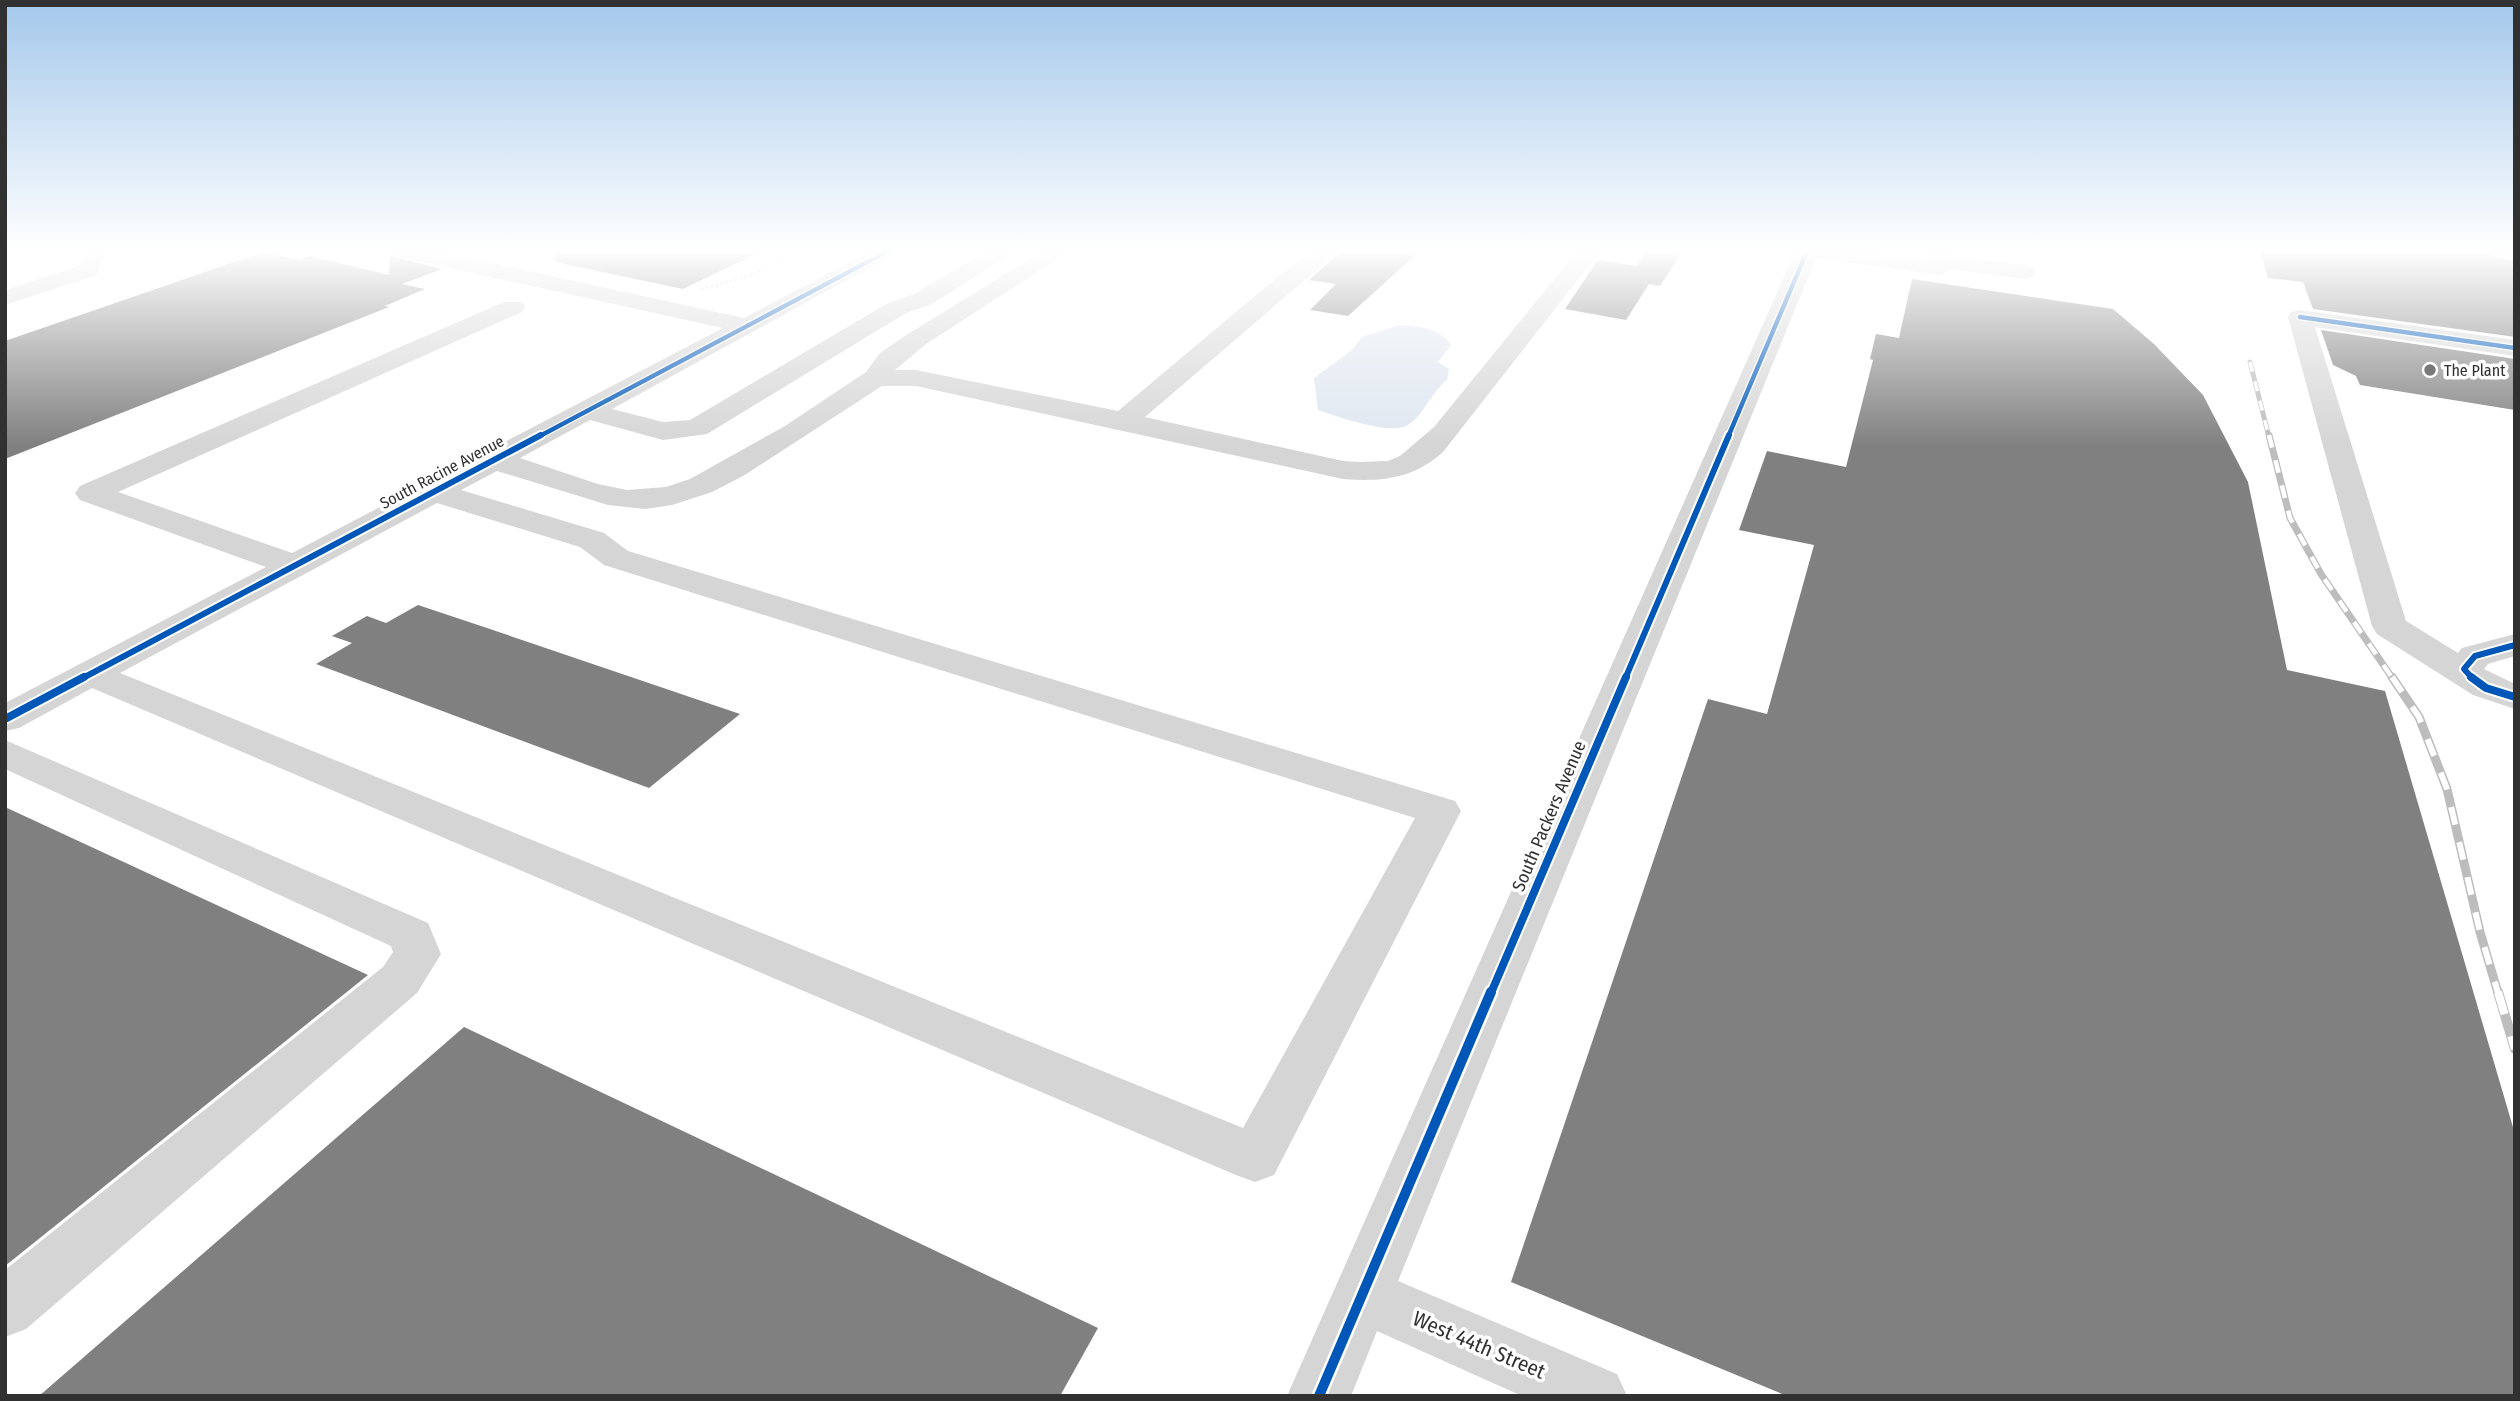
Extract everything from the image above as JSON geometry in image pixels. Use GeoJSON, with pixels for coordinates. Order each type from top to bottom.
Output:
{"type":"FeatureCollection","features":[{"type":"Feature","properties":{"kind":"street"},"geometry":{"type":"LineString","coordinates":[[295,566],[92,493],[496,314]]}},
{"type":"Feature","properties":{"kind":"street"},"geometry":{"type":"LineString","coordinates":[[695,314],[748,326]]}},
{"type":"Feature","properties":{"kind":"street","name":"South Racine Avenue"},"geometry":{"type":"LineString","coordinates":[[5,719],[770,314]]}},
{"type":"Feature","properties":{"kind":"street"},"geometry":{"type":"LineString","coordinates":[[587,411],[663,431],[724,423],[795,381],[795,372],[887,314]]}},
{"type":"Feature","properties":{"kind":"street"},"geometry":{"type":"LineString","coordinates":[[495,460],[607,495],[645,500],[682,493],[706,484],[754,457],[876,377],[889,359],[957,314]]}},
{"type":"Feature","properties":{"kind":"street"},"geometry":{"type":"LineString","coordinates":[[1124,421],[1248,314]]}},
{"type":"Feature","properties":{"kind":"street"},"geometry":{"type":"LineString","coordinates":[[876,377],[916,378],[1343,470],[1363,472],[1405,466],[1422,458],[1539,314]]}},
{"type":"Feature","properties":{"kind":"street","name":"South Packers Avenue"},"geometry":{"type":"LineString","coordinates":[[1319,1396],[1780,314]]}},
{"type":"Feature","properties":{"kind":"street"},"geometry":{"type":"LineString","coordinates":[[2515,334],[2478,336],[2300,317],[2390,626],[2486,687],[2515,697]]}},
{"type":"Feature","properties":{"kind":"street"},"geometry":{"type":"LineString","coordinates":[[2478,336],[2515,348]]}},
{"type":"Feature","properties":{"kind":"street"},"geometry":{"type":"LineString","coordinates":[[90,674],[1255,1158],[1440,811],[617,558],[592,540],[435,492]]}},
{"type":"Feature","properties":{"kind":"street"},"geometry":{"type":"LineString","coordinates":[[2470,677],[2464,668],[2475,656],[2515,645]]}},
{"type":"Feature","properties":{"kind":"street"},"geometry":{"type":"LineString","coordinates":[[5,753],[411,935],[416,954],[400,980],[5,1308]]}},
{"type":"Feature","properties":{"kind":"street","name":"West 44th Street"},"geometry":{"type":"LineString","coordinates":[[1362,1295],[1595,1396]]}},
{"type":"Feature","properties":{"kind":"shaded area"},"geometry":{"type":"Polygon","coordinates":[[[1399,325],[1435,331],[1451,345],[1438,362],[1449,369],[1447,380],[1414,421],[1400,428],[1377,427],[1318,410],[1314,378],[1352,350],[1362,337],[1399,325]]]}},
{"type":"Feature","properties":{"kind":"building"},"geometry":{"type":"Polygon","coordinates":[[[82,314],[370,314],[5,459],[5,341],[82,314]]]}},
{"type":"Feature","properties":{"kind":"building"},"geometry":{"type":"Polygon","coordinates":[[[1595,314],[1630,314],[1626,320],[1595,314]]]}},
{"type":"Feature","properties":{"kind":"building"},"geometry":{"type":"Polygon","coordinates":[[[1904,314],[2119,314],[2154,344],[2203,395],[2248,482],[2287,670],[2385,691],[2515,1134],[2515,1396],[1787,1396],[1511,1282],[1708,699],[1767,714],[1814,545],[1739,530],[1767,451],[1846,467],[1873,360],[1870,359],[1876,334],[1899,338],[1904,314]]]}},
{"type":"Feature","properties":{"kind":"building"},"geometry":{"type":"Polygon","coordinates":[[[2352,314],[2515,314],[2515,337],[2352,314]]]}},
{"type":"Feature","properties":{"kind":"building","name":"The Plant"},"geometry":{"type":"Polygon","coordinates":[[[2321,330],[2515,359],[2515,410],[2360,385],[2356,376],[2333,365],[2321,330]]]}},
{"type":"Feature","properties":{"kind":"building"},"geometry":{"type":"Polygon","coordinates":[[[418,605],[740,714],[649,788],[316,664],[352,643],[332,636],[367,616],[386,623],[418,605]]]}},
{"type":"Feature","properties":{"kind":"building"},"geometry":{"type":"Polygon","coordinates":[[[5,807],[368,975],[5,1266],[5,807]]]}},
{"type":"Feature","properties":{"kind":"building"},"geometry":{"type":"Polygon","coordinates":[[[464,1027],[1098,1328],[1060,1396],[39,1396],[464,1027]]]}},
{"type":"Feature","properties":{"kind":"railway"},"geometry":{"type":"LineString","coordinates":[[2250,362],[2269,437]]}},
{"type":"Feature","properties":{"kind":"railway"},"geometry":{"type":"LineString","coordinates":[[2269,435],[2290,518],[2321,574],[2393,679]]}},
{"type":"Feature","properties":{"kind":"railway"},"geometry":{"type":"LineString","coordinates":[[2392,677],[2419,717],[2447,789],[2480,932],[2498,993]]}},
{"type":"Feature","properties":{"kind":"railway"},"geometry":{"type":"LineString","coordinates":[[2498,992],[2515,1049]]}},
{"type":"Feature","properties":{"kind":"cycle path"},"geometry":{"type":"LineString","coordinates":[[5,719],[769,314]]}},
{"type":"Feature","properties":{"kind":"cycle path"},"geometry":{"type":"LineString","coordinates":[[1319,1396],[1780,314]]}},
{"type":"Feature","properties":{"kind":"cycle path"},"geometry":{"type":"LineString","coordinates":[[2300,317],[2515,348]]}},
{"type":"Feature","properties":{"kind":"cycle path"},"geometry":{"type":"LineString","coordinates":[[2515,645],[2475,656],[2464,669],[2486,688],[2515,697]]}},
{"type":"Feature","properties":{"kind":"place","name":"The Plant"},"geometry":{"type":"Point","coordinates":[2430,370]}}]}
